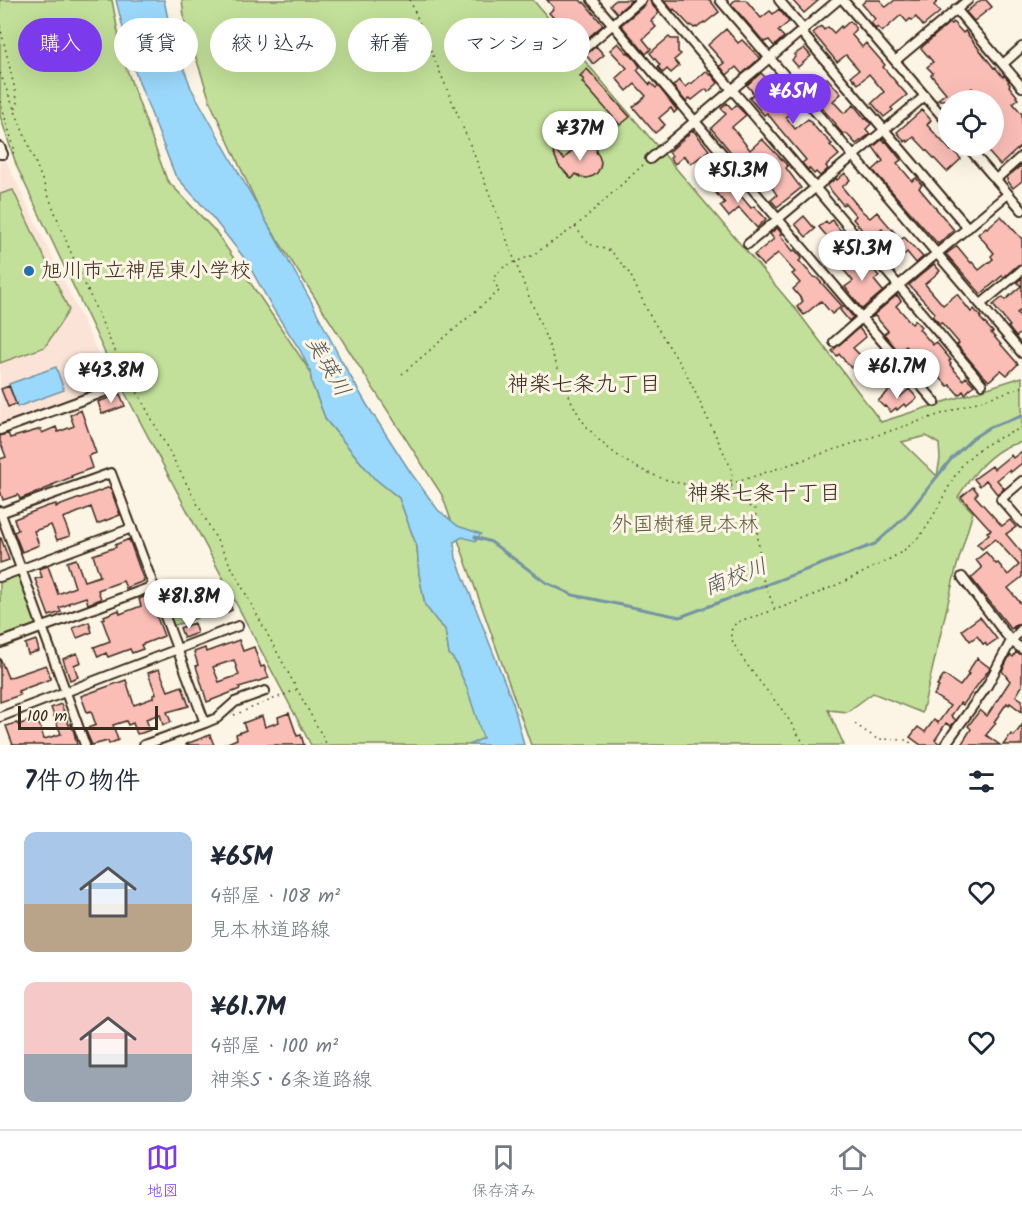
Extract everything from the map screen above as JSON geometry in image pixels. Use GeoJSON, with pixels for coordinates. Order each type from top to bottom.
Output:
{"type":"FeatureCollection","features":[{"type":"Feature","properties":{"kind":"street"},"geometry":{"type":"LineString","coordinates":[[592,0],[935,402]]}},
{"type":"Feature","properties":{"kind":"street"},"geometry":{"type":"LineString","coordinates":[[590,44],[641,0]]}},
{"type":"Feature","properties":{"kind":"street"},"geometry":{"type":"LineString","coordinates":[[656,0],[982,384]]}},
{"type":"Feature","properties":{"kind":"street"},"geometry":{"type":"LineString","coordinates":[[720,0],[1022,352]]}},
{"type":"Feature","properties":{"kind":"street"},"geometry":{"type":"LineString","coordinates":[[779,0],[885,131],[968,228]]}},
{"type":"Feature","properties":{"kind":"street"},"geometry":{"type":"LineString","coordinates":[[651,159],[838,0]]}},
{"type":"Feature","properties":{"kind":"street"},"geometry":{"type":"LineString","coordinates":[[843,0],[938,111]]}},
{"type":"Feature","properties":{"kind":"street"},"geometry":{"type":"LineString","coordinates":[[895,61],[968,0]]}},
{"type":"Feature","properties":{"kind":"street"},"geometry":{"type":"LineString","coordinates":[[956,9],[1022,87]]}},
{"type":"Feature","properties":{"kind":"street"},"geometry":{"type":"LineString","coordinates":[[1002,64],[1022,47]]}},
{"type":"Feature","properties":{"kind":"street"},"geometry":{"type":"LineString","coordinates":[[748,244],[925,96]]}},
{"type":"Feature","properties":{"kind":"street"},"geometry":{"type":"LineString","coordinates":[[976,156],[1022,210]]}},
{"type":"Feature","properties":{"kind":"street"},"geometry":{"type":"LineString","coordinates":[[996,179],[1022,156]]}},
{"type":"Feature","properties":{"kind":"street"},"geometry":{"type":"LineString","coordinates":[[834,342],[1008,194]]}},
{"type":"Feature","properties":{"kind":"street"},"geometry":{"type":"LineString","coordinates":[[981,304],[1022,270]]}},
{"type":"Feature","properties":{"kind":"street"},"geometry":{"type":"LineString","coordinates":[[0,430],[115,388]]}},
{"type":"Feature","properties":{"kind":"street"},"geometry":{"type":"LineString","coordinates":[[85,745],[0,512],[111,473],[205,723]]}},
{"type":"Feature","properties":{"kind":"street"},"geometry":{"type":"LineString","coordinates":[[1022,481],[1001,499],[1022,524]]}},
{"type":"Feature","properties":{"kind":"street"},"geometry":{"type":"LineString","coordinates":[[0,577],[132,528]]}},
{"type":"Feature","properties":{"kind":"street"},"geometry":{"type":"LineString","coordinates":[[962,577],[1011,641],[1022,650]]}},
{"type":"Feature","properties":{"kind":"street"},"geometry":{"type":"LineString","coordinates":[[0,643],[154,586]]}},
{"type":"Feature","properties":{"kind":"street"},"geometry":{"type":"LineString","coordinates":[[0,717],[238,626]]}},
{"type":"Feature","properties":{"kind":"street"},"geometry":{"type":"LineString","coordinates":[[945,745],[987,686],[1011,641],[1022,629]]}},
{"type":"Feature","properties":{"kind":"street"},"geometry":{"type":"LineString","coordinates":[[144,745],[217,718],[235,702],[265,691]]}},
{"type":"Feature","properties":{"kind":"street"},"geometry":{"type":"LineString","coordinates":[[170,736],[173,745]]}},
{"type":"Feature","properties":{"kind":"path"},"geometry":{"type":"LineString","coordinates":[[410,0],[574,406],[588,429],[611,451],[632,465],[656,476],[689,484],[731,484],[1022,387]]}},
{"type":"Feature","properties":{"kind":"path"},"geometry":{"type":"LineString","coordinates":[[0,26],[18,103],[15,111]]}},
{"type":"Feature","properties":{"kind":"path"},"geometry":{"type":"LineString","coordinates":[[0,73],[69,248],[112,345],[327,745]]}},
{"type":"Feature","properties":{"kind":"path"},"geometry":{"type":"LineString","coordinates":[[0,101],[15,151],[13,154],[1,152]]}},
{"type":"Feature","properties":{"kind":"path"},"geometry":{"type":"LineString","coordinates":[[402,374],[499,291],[493,278],[504,267],[531,256],[575,227],[651,159]]}},
{"type":"Feature","properties":{"kind":"path"},"geometry":{"type":"LineString","coordinates":[[575,227],[589,244],[611,251],[630,274],[650,316],[687,375],[732,470],[731,484],[734,499],[755,509],[762,577],[776,610]]}},
{"type":"Feature","properties":{"kind":"path"},"geometry":{"type":"LineString","coordinates":[[805,745],[733,643],[730,636],[731,629],[738,622],[776,610],[843,581],[909,547],[929,525],[962,464],[996,438],[1022,428]]}},
{"type":"Feature","properties":{"kind":"path"},"geometry":{"type":"LineString","coordinates":[[233,715],[297,689]]}},
{"type":"Feature","properties":{"kind":"path"},"geometry":{"type":"LineString","coordinates":[[855,724],[877,738],[908,741],[912,745]]}},
{"type":"Feature","properties":{"kind":"shaded area","name":"旭川市立神居東小学校"},"geometry":{"type":"Polygon","coordinates":[[[0,154],[3,154],[115,388],[0,430],[0,154]]]}},
{"type":"Feature","properties":{"kind":"green space"},"geometry":{"type":"Polygon","coordinates":[[[0,0],[112,0],[115,18],[114,72],[128,72],[167,180],[216,232],[310,371],[312,384],[326,420],[373,477],[399,498],[417,547],[425,605],[445,629],[449,654],[455,661],[467,688],[487,745],[311,745],[115,374],[17,167],[0,116],[0,0]]]}},
{"type":"Feature","properties":{"kind":"green space","name":"外国樹種見本林"},"geometry":{"type":"Polygon","coordinates":[[[182,0],[533,0],[548,18],[444,18],[444,72],[590,72],[590,67],[798,312],[881,422],[1022,377],[1022,442],[1006,447],[984,463],[958,497],[973,512],[956,569],[922,713],[873,693],[847,712],[828,710],[844,745],[531,745],[442,495],[263,217],[211,104],[198,64],[198,18],[184,18],[182,0]],[[926,436],[902,442],[937,476],[940,459],[939,444],[926,436]]]}},
{"type":"Feature","properties":{"kind":"green space"},"geometry":{"type":"Polygon","coordinates":[[[13,190],[69,310],[45,347],[0,363],[0,194],[13,190]]]}},
{"type":"Feature","properties":{"kind":"green space"},"geometry":{"type":"Polygon","coordinates":[[[21,570],[43,628],[0,643],[0,577],[21,570]]]}},
{"type":"Feature","properties":{"kind":"green space"},"geometry":{"type":"Polygon","coordinates":[[[193,608],[197,618],[172,626],[168,616],[193,608]]]}},
{"type":"Feature","properties":{"kind":"water"},"geometry":{"type":"Polygon","coordinates":[[[116,0],[164,0],[168,18],[120,18],[116,0]]]}},
{"type":"Feature","properties":{"kind":"water","name":"美瑛川"},"geometry":{"type":"Polygon","coordinates":[[[135,72],[185,72],[191,88],[367,405],[438,510],[458,526],[481,534],[476,541],[462,537],[454,542],[456,558],[513,703],[524,745],[469,745],[483,738],[467,688],[455,661],[449,654],[445,629],[425,605],[417,547],[399,498],[373,477],[326,420],[312,384],[310,371],[300,350],[245,259],[175,175],[135,72]]]}},
{"type":"Feature","properties":{"kind":"water"},"geometry":{"type":"Polygon","coordinates":[[[56,367],[64,390],[17,407],[9,384],[56,367]]]}},
{"type":"Feature","properties":{"kind":"building"},"geometry":{"type":"Polygon","coordinates":[[[547,0],[580,0],[603,25],[590,36],[590,18],[554,18],[549,13],[554,8],[547,0]]]}},
{"type":"Feature","properties":{"kind":"building"},"geometry":{"type":"Polygon","coordinates":[[[616,0],[632,0],[617,13],[610,5],[616,0]]]}},
{"type":"Feature","properties":{"kind":"building"},"geometry":{"type":"Polygon","coordinates":[[[647,0],[650,0],[659,13],[651,21],[656,27],[643,39],[651,49],[646,54],[621,25],[645,5],[647,0]]]}},
{"type":"Feature","properties":{"kind":"building"},"geometry":{"type":"Polygon","coordinates":[[[664,0],[710,0],[719,12],[694,28],[674,9],[673,11],[664,0]]]}},
{"type":"Feature","properties":{"kind":"building"},"geometry":{"type":"Polygon","coordinates":[[[735,0],[746,0],[761,18],[770,11],[773,14],[779,9],[789,22],[778,31],[784,37],[774,46],[769,40],[764,42],[731,4],[735,0]]]}},
{"type":"Feature","properties":{"kind":"building"},"geometry":{"type":"Polygon","coordinates":[[[792,0],[819,0],[804,13],[792,0]]]}},
{"type":"Feature","properties":{"kind":"building"},"geometry":{"type":"Polygon","coordinates":[[[866,0],[880,0],[886,7],[895,0],[939,0],[934,5],[940,12],[923,26],[916,17],[907,22],[901,15],[882,32],[871,23],[875,19],[862,4],[866,0]]]}},
{"type":"Feature","properties":{"kind":"building"},"geometry":{"type":"Polygon","coordinates":[[[981,0],[986,0],[992,7],[974,21],[966,12],[981,0]]]}},
{"type":"Feature","properties":{"kind":"building"},"geometry":{"type":"Polygon","coordinates":[[[850,21],[855,27],[851,34],[862,47],[866,43],[907,95],[884,117],[872,103],[884,92],[869,74],[858,84],[851,76],[859,70],[846,55],[837,62],[813,33],[821,26],[824,30],[828,27],[834,33],[850,21]]]}},
{"type":"Feature","properties":{"kind":"building"},"geometry":{"type":"Polygon","coordinates":[[[953,22],[963,33],[965,31],[994,68],[1009,81],[1009,86],[1017,96],[1018,99],[1013,103],[1022,114],[1022,145],[1000,165],[992,156],[1004,156],[1004,90],[974,90],[972,88],[970,90],[944,90],[927,67],[933,62],[921,48],[949,23],[953,22]]]}},
{"type":"Feature","properties":{"kind":"building"},"geometry":{"type":"Polygon","coordinates":[[[726,29],[738,43],[742,40],[760,58],[742,74],[736,67],[727,75],[720,66],[724,63],[708,45],[726,29]]]}},
{"type":"Feature","properties":{"kind":"building"},"geometry":{"type":"Polygon","coordinates":[[[669,37],[678,39],[678,52],[681,54],[674,60],[679,66],[671,73],[667,69],[663,73],[658,67],[660,65],[650,53],[669,37]]]}},
{"type":"Feature","properties":{"kind":"building"},"geometry":{"type":"Polygon","coordinates":[[[618,43],[637,62],[640,67],[637,70],[650,85],[651,83],[656,88],[658,86],[677,110],[674,113],[671,108],[659,118],[665,125],[655,133],[633,107],[646,96],[635,84],[627,91],[616,78],[627,68],[610,50],[618,43]]]}},
{"type":"Feature","properties":{"kind":"building"},"geometry":{"type":"Polygon","coordinates":[[[596,46],[604,55],[593,64],[590,60],[590,51],[596,46]]]}},
{"type":"Feature","properties":{"kind":"building"},"geometry":{"type":"Polygon","coordinates":[[[804,48],[811,56],[798,67],[792,60],[796,56],[794,55],[804,48]]]}},
{"type":"Feature","properties":{"kind":"building"},"geometry":{"type":"Polygon","coordinates":[[[706,71],[718,83],[708,92],[706,89],[686,102],[673,86],[679,80],[685,87],[706,71]]]}},
{"type":"Feature","properties":{"kind":"building"},"geometry":{"type":"Polygon","coordinates":[[[584,72],[590,72],[630,117],[620,125],[582,82],[584,80],[580,76],[584,72]]]}},
{"type":"Feature","properties":{"kind":"building"},"geometry":{"type":"Polygon","coordinates":[[[761,73],[770,82],[773,80],[797,108],[786,117],[795,129],[808,119],[832,144],[830,145],[839,155],[826,166],[828,169],[820,176],[816,172],[814,174],[809,168],[808,170],[802,163],[806,160],[767,113],[764,115],[749,98],[754,94],[747,85],[761,73]]]}},
{"type":"Feature","properties":{"kind":"building"},"geometry":{"type":"Polygon","coordinates":[[[827,78],[841,94],[833,101],[844,113],[854,105],[871,124],[866,129],[870,134],[856,144],[846,133],[844,135],[811,96],[823,86],[820,83],[827,78]]]}},
{"type":"Feature","properties":{"kind":"building"},"geometry":{"type":"Polygon","coordinates":[[[727,103],[732,109],[736,105],[746,115],[732,127],[750,150],[762,139],[788,166],[786,168],[801,188],[777,207],[771,200],[777,195],[769,183],[777,177],[762,160],[748,173],[711,128],[726,114],[721,108],[727,103]]]}},
{"type":"Feature","properties":{"kind":"building"},"geometry":{"type":"Polygon","coordinates":[[[922,110],[931,120],[927,125],[938,137],[938,156],[958,156],[961,159],[947,172],[914,137],[905,142],[897,132],[922,110]]]}},
{"type":"Feature","properties":{"kind":"building"},"geometry":{"type":"Polygon","coordinates":[[[693,130],[709,150],[691,164],[684,156],[675,164],[669,152],[693,130]]]}},
{"type":"Feature","properties":{"kind":"building"},"geometry":{"type":"Polygon","coordinates":[[[883,139],[901,160],[897,163],[912,181],[916,178],[922,185],[919,188],[954,230],[938,244],[873,170],[883,161],[873,147],[883,139]]]}},
{"type":"Feature","properties":{"kind":"building"},"geometry":{"type":"Polygon","coordinates":[[[585,144],[597,149],[596,152],[601,162],[600,168],[593,176],[587,178],[576,174],[572,179],[559,166],[551,147],[564,159],[577,145],[585,144]]]}},
{"type":"Feature","properties":{"kind":"building"},"geometry":{"type":"Polygon","coordinates":[[[1022,165],[1022,181],[1013,188],[1007,177],[1022,165]]]}},
{"type":"Feature","properties":{"kind":"building"},"geometry":{"type":"Polygon","coordinates":[[[845,173],[850,180],[842,187],[870,218],[877,212],[901,240],[904,237],[923,257],[916,263],[907,252],[904,255],[882,229],[869,241],[860,231],[862,230],[853,219],[856,216],[828,187],[836,178],[837,180],[845,173]]]}},
{"type":"Feature","properties":{"kind":"building"},"geometry":{"type":"Polygon","coordinates":[[[733,179],[740,187],[736,190],[751,208],[754,206],[766,219],[757,228],[739,208],[729,217],[720,206],[725,203],[716,193],[733,179]]]}},
{"type":"Feature","properties":{"kind":"building"},"geometry":{"type":"Polygon","coordinates":[[[804,216],[815,229],[806,237],[795,224],[804,216]]]}},
{"type":"Feature","properties":{"kind":"building"},"geometry":{"type":"Polygon","coordinates":[[[1001,216],[1022,239],[1022,264],[1004,277],[1002,276],[981,294],[946,254],[957,246],[979,270],[993,259],[991,256],[994,253],[978,234],[1001,216]]]}},
{"type":"Feature","properties":{"kind":"building"},"geometry":{"type":"Polygon","coordinates":[[[832,220],[848,237],[833,252],[825,244],[830,240],[819,227],[826,221],[828,224],[832,220]]]}},
{"type":"Feature","properties":{"kind":"building"},"geometry":{"type":"Polygon","coordinates":[[[777,228],[793,251],[795,250],[802,258],[799,261],[842,306],[832,314],[821,301],[804,315],[797,307],[803,301],[793,289],[800,283],[792,274],[795,272],[778,253],[763,266],[754,255],[774,239],[770,234],[777,228]]]}},
{"type":"Feature","properties":{"kind":"building"},"geometry":{"type":"Polygon","coordinates":[[[858,255],[869,269],[871,267],[879,276],[874,280],[883,291],[862,309],[845,287],[853,281],[842,268],[858,255]]]}},
{"type":"Feature","properties":{"kind":"building"},"geometry":{"type":"Polygon","coordinates":[[[934,264],[940,271],[925,284],[943,305],[957,294],[971,312],[974,309],[1018,364],[1007,375],[1001,370],[989,381],[957,345],[959,343],[941,322],[940,324],[932,316],[935,313],[909,285],[934,264]]]}},
{"type":"Feature","properties":{"kind":"building"},"geometry":{"type":"Polygon","coordinates":[[[1022,278],[1022,309],[1017,313],[1022,320],[1022,332],[1016,337],[993,305],[1003,297],[1005,300],[1021,286],[1017,282],[1022,278]]]}},
{"type":"Feature","properties":{"kind":"building"},"geometry":{"type":"Polygon","coordinates":[[[897,295],[901,301],[896,306],[912,324],[915,320],[921,327],[919,329],[933,345],[936,342],[951,360],[950,365],[963,380],[966,377],[974,385],[965,394],[963,391],[959,395],[937,375],[927,384],[920,376],[934,363],[923,351],[916,357],[906,346],[899,352],[884,334],[888,331],[875,316],[870,318],[897,295]]]}},
{"type":"Feature","properties":{"kind":"building"},"geometry":{"type":"Polygon","coordinates":[[[844,306],[853,317],[849,321],[840,310],[844,306]]]}},
{"type":"Feature","properties":{"kind":"building"},"geometry":{"type":"Polygon","coordinates":[[[861,326],[859,328],[866,337],[853,348],[863,358],[851,368],[839,354],[837,356],[832,351],[861,326]]]}},
{"type":"Feature","properties":{"kind":"building"},"geometry":{"type":"Polygon","coordinates":[[[881,349],[888,357],[885,360],[897,374],[886,383],[876,372],[871,376],[862,365],[881,349]]]}},
{"type":"Feature","properties":{"kind":"building"},"geometry":{"type":"Polygon","coordinates":[[[9,386],[16,404],[8,407],[1,389],[9,386]]]}},
{"type":"Feature","properties":{"kind":"building"},"geometry":{"type":"Polygon","coordinates":[[[892,388],[900,397],[909,389],[917,398],[906,407],[904,404],[891,412],[878,401],[892,388]]]}},
{"type":"Feature","properties":{"kind":"building"},"geometry":{"type":"Polygon","coordinates":[[[120,394],[125,406],[102,414],[98,402],[120,394]]]}},
{"type":"Feature","properties":{"kind":"building"},"geometry":{"type":"Polygon","coordinates":[[[81,410],[96,453],[88,456],[92,468],[20,499],[18,495],[3,500],[0,490],[0,459],[6,457],[0,436],[8,433],[10,438],[41,429],[42,433],[56,427],[58,432],[74,426],[70,415],[81,410]]]}},
{"type":"Feature","properties":{"kind":"building"},"geometry":{"type":"Polygon","coordinates":[[[1022,451],[1022,463],[997,480],[1004,488],[997,494],[986,480],[980,486],[974,479],[992,466],[994,469],[1011,455],[1013,458],[1022,451]]]}},
{"type":"Feature","properties":{"kind":"building"},"geometry":{"type":"Polygon","coordinates":[[[110,487],[120,515],[97,524],[91,507],[63,518],[70,536],[57,540],[51,525],[34,531],[39,545],[22,552],[14,532],[18,530],[14,519],[48,506],[56,504],[56,507],[110,487]]]}},
{"type":"Feature","properties":{"kind":"building"},"geometry":{"type":"Polygon","coordinates":[[[973,487],[978,493],[975,496],[1002,526],[1010,520],[1016,527],[1006,534],[1022,553],[1022,577],[1008,588],[1022,605],[1022,623],[1013,629],[1017,624],[1011,629],[971,578],[982,568],[976,560],[986,552],[1008,575],[1019,565],[995,539],[982,549],[977,544],[991,530],[961,497],[973,487]]]}},
{"type":"Feature","properties":{"kind":"building"},"geometry":{"type":"Polygon","coordinates":[[[0,538],[9,560],[0,563],[0,538]]]}},
{"type":"Feature","properties":{"kind":"building"},"geometry":{"type":"Polygon","coordinates":[[[129,539],[144,581],[126,588],[123,581],[98,590],[101,599],[88,604],[86,597],[68,603],[59,608],[61,612],[49,616],[35,579],[42,577],[39,569],[48,566],[58,594],[75,587],[67,562],[76,559],[84,581],[100,576],[93,555],[116,547],[115,545],[129,539]]]}},
{"type":"Feature","properties":{"kind":"building"},"geometry":{"type":"Polygon","coordinates":[[[149,596],[164,636],[141,645],[143,649],[132,653],[130,649],[108,657],[106,653],[98,657],[94,647],[110,641],[102,619],[105,618],[104,616],[119,610],[120,614],[141,606],[139,599],[149,596]]]}},
{"type":"Feature","properties":{"kind":"building"},"geometry":{"type":"Polygon","coordinates":[[[227,596],[232,610],[223,614],[222,612],[210,615],[209,613],[199,616],[196,606],[227,596]]]}},
{"type":"Feature","properties":{"kind":"building"},"geometry":{"type":"Polygon","coordinates":[[[980,617],[997,639],[987,646],[977,636],[970,641],[962,630],[980,617]]]}},
{"type":"Feature","properties":{"kind":"building"},"geometry":{"type":"Polygon","coordinates":[[[89,622],[92,632],[77,638],[73,628],[89,622]]]}},
{"type":"Feature","properties":{"kind":"building"},"geometry":{"type":"Polygon","coordinates":[[[194,623],[197,633],[184,638],[180,628],[194,623]]]}},
{"type":"Feature","properties":{"kind":"building"},"geometry":{"type":"Polygon","coordinates":[[[36,640],[39,651],[28,654],[25,644],[36,640]]]}},
{"type":"Feature","properties":{"kind":"building"},"geometry":{"type":"Polygon","coordinates":[[[239,640],[243,651],[254,647],[261,667],[264,666],[269,678],[239,687],[240,689],[207,702],[194,652],[205,648],[206,652],[239,640]],[[234,660],[213,667],[219,682],[239,675],[234,660]]]}},
{"type":"Feature","properties":{"kind":"building"},"geometry":{"type":"Polygon","coordinates":[[[1016,652],[1022,655],[1022,686],[1016,696],[1022,700],[1022,712],[1007,703],[994,722],[996,723],[986,735],[1000,745],[961,745],[971,729],[968,726],[980,710],[987,716],[1010,681],[1002,671],[1010,655],[1013,657],[1016,652]]]}},
{"type":"Feature","properties":{"kind":"building"},"geometry":{"type":"Polygon","coordinates":[[[77,653],[81,662],[74,665],[78,677],[70,680],[63,659],[77,653]]]}},
{"type":"Feature","properties":{"kind":"building"},"geometry":{"type":"Polygon","coordinates":[[[0,658],[8,678],[46,665],[51,679],[18,691],[20,695],[0,702],[0,658]]]}},
{"type":"Feature","properties":{"kind":"building"},"geometry":{"type":"Polygon","coordinates":[[[977,658],[990,668],[963,705],[960,703],[951,716],[956,720],[951,726],[946,723],[935,740],[939,745],[921,745],[910,737],[918,727],[925,732],[934,720],[938,723],[950,706],[934,695],[944,675],[960,686],[977,658]]]}},
{"type":"Feature","properties":{"kind":"building"},"geometry":{"type":"Polygon","coordinates":[[[159,669],[168,691],[182,686],[189,706],[167,712],[171,722],[163,725],[160,714],[146,719],[150,730],[142,733],[137,734],[133,723],[128,725],[126,721],[113,725],[118,740],[109,744],[108,741],[92,745],[85,729],[96,725],[91,711],[87,712],[81,696],[126,680],[134,705],[153,698],[156,694],[148,673],[159,669]]]}},
{"type":"Feature","properties":{"kind":"building"},"geometry":{"type":"Polygon","coordinates":[[[61,704],[69,725],[71,724],[77,745],[13,745],[6,726],[17,723],[18,725],[37,718],[44,739],[61,734],[51,708],[61,704]]]}},
{"type":"Feature","properties":{"kind":"building"},"geometry":{"type":"Polygon","coordinates":[[[289,713],[297,736],[301,735],[304,745],[223,745],[237,739],[236,734],[246,730],[243,723],[262,716],[265,727],[279,722],[278,717],[289,713]]]}},
{"type":"Feature","properties":{"kind":"building"},"geometry":{"type":"Polygon","coordinates":[[[1022,725],[1022,745],[1003,745],[1011,734],[1014,736],[1022,725]]]}},
{"type":"Feature","properties":{"kind":"building"},"geometry":{"type":"Polygon","coordinates":[[[210,735],[214,745],[186,745],[186,744],[210,735]]]}},
{"type":"Feature","properties":{"kind":"waterway","name":"南校川"},"geometry":{"type":"LineString","coordinates":[[475,537],[491,542],[547,583],[573,595],[680,617],[875,544],[905,517],[952,458],[973,438],[990,427],[1022,416]]}},
{"type":"Feature","properties":{"kind":"place","name":"旭川市立神居東小学校"},"geometry":{"type":"Point","coordinates":[29,271]}},
{"type":"Feature","properties":{"kind":"district","name":"神楽七条九丁目"},"geometry":{"type":"Point","coordinates":[584,385]}},
{"type":"Feature","properties":{"kind":"district","name":"神楽七条十丁目"},"geometry":{"type":"Point","coordinates":[764,494]}}]}
